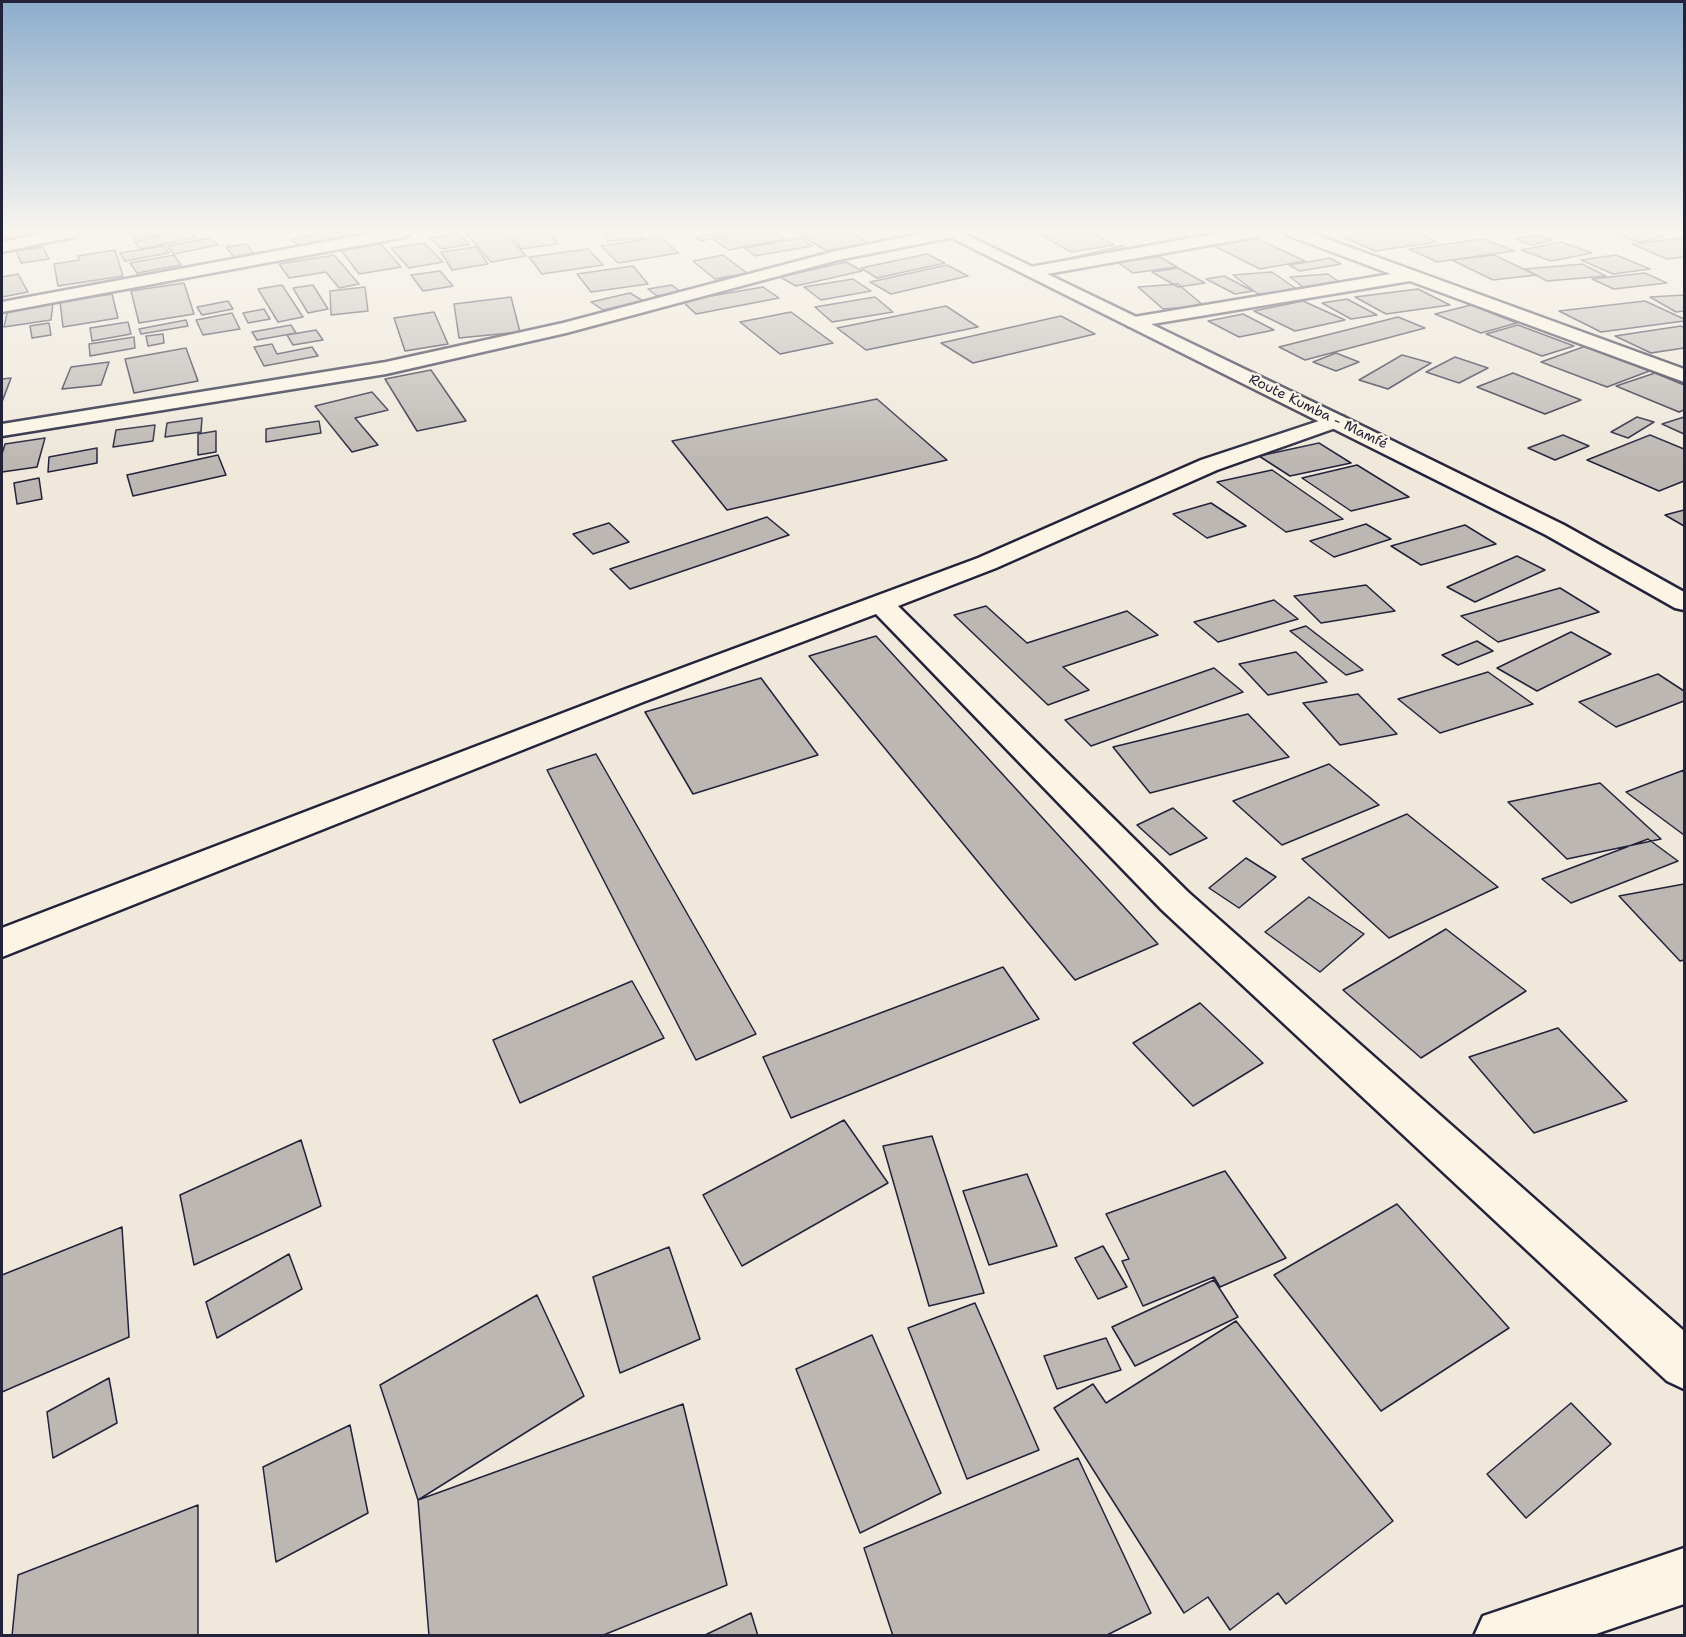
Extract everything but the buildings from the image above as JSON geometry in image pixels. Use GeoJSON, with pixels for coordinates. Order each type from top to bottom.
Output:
{"type":"FeatureCollection","features":[{"type":"Feature","properties":{"kind":"main road"},"geometry":{"type":"LineString","coordinates":[[2,430],[386,368],[566,328],[640,308]]}},
{"type":"Feature","properties":{"kind":"main road","name":"Route Kumba - Mamfé"},"geometry":{"type":"LineString","coordinates":[[1106,308],[1555,530],[1684,602]]}},
{"type":"Feature","properties":{"kind":"main road"},"geometry":{"type":"LineString","coordinates":[[1134,322],[1214,308]]}},
{"type":"Feature","properties":{"kind":"main road"},"geometry":{"type":"LineString","coordinates":[[1501,308],[1684,376]]}},
{"type":"Feature","properties":{"kind":"main road"},"geometry":{"type":"LineString","coordinates":[[2,943],[611,704],[987,563],[1209,465],[1337,421]]}},
{"type":"Feature","properties":{"kind":"main road"},"geometry":{"type":"LineString","coordinates":[[880,603],[1175,901],[1684,1364]]}},
{"type":"Feature","properties":{"kind":"main road"},"geometry":{"type":"LineString","coordinates":[[1503,1635],[1684,1576]]}}]}
